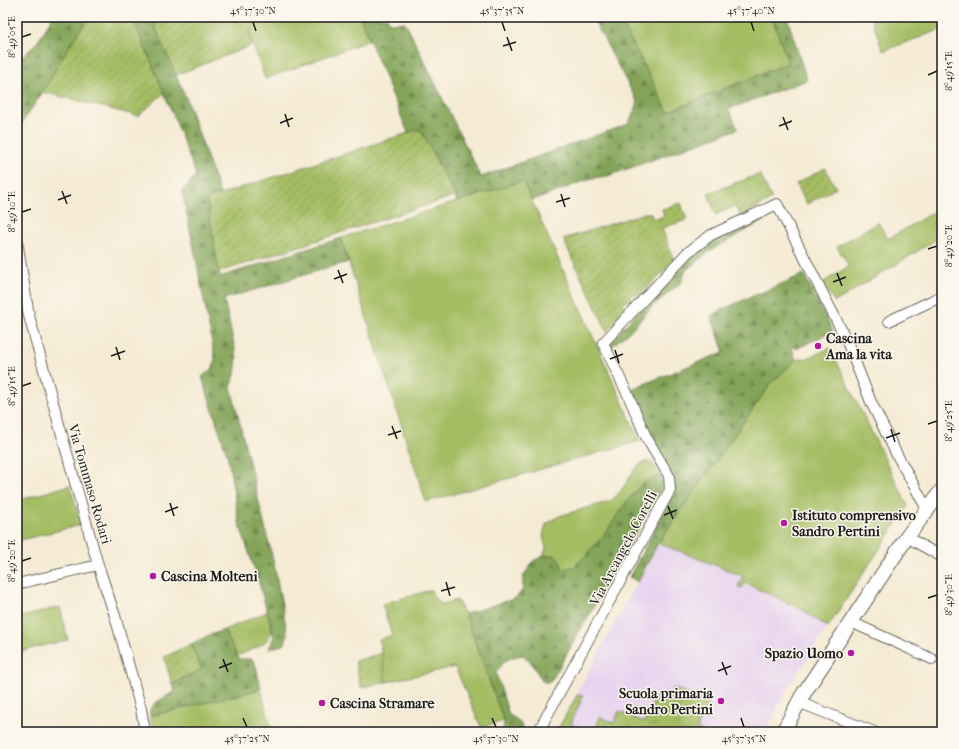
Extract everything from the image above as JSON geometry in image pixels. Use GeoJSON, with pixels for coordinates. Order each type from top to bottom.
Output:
{"type":"FeatureCollection","features":[{"type":"Feature","properties":{"kind":"street","name":"Via Arcangelo Corelli"},"geometry":{"type":"LineString","coordinates":[[538,732],[670,490],[669,476],[646,437],[603,343],[687,253],[711,235],[777,204],[846,339],[874,409],[927,509]]}},
{"type":"Feature","properties":{"kind":"street","name":"Via Tommaso Rodari"},"geometry":{"type":"LineString","coordinates":[[17,241],[29,316],[98,565],[121,637],[141,709],[144,732]]}},
{"type":"Feature","properties":{"kind":"street"},"geometry":{"type":"LineString","coordinates":[[889,321],[942,296]]}},
{"type":"Feature","properties":{"kind":"street"},"geometry":{"type":"LineString","coordinates":[[783,732],[798,702],[907,537],[942,490]]}},
{"type":"Feature","properties":{"kind":"street"},"geometry":{"type":"LineString","coordinates":[[907,537],[942,557]]}},
{"type":"Feature","properties":{"kind":"street"},"geometry":{"type":"LineString","coordinates":[[17,584],[98,565]]}},
{"type":"Feature","properties":{"kind":"street"},"geometry":{"type":"LineString","coordinates":[[851,622],[932,659]]}},
{"type":"Feature","properties":{"kind":"street"},"geometry":{"type":"LineString","coordinates":[[798,702],[874,732]]}},
{"type":"Feature","properties":{"kind":"shaded area","name":"Istituto comprensivo Sandro Pertini"},"geometry":{"type":"Polygon","coordinates":[[[830,348],[908,506],[793,680],[777,708],[766,732],[556,732],[658,543],[772,382],[796,360],[805,359],[830,348]]]}},
{"type":"Feature","properties":{"kind":"green space"},"geometry":{"type":"Polygon","coordinates":[[[52,17],[89,17],[65,53],[43,92],[17,130],[17,63],[39,40],[52,17]]]}},
{"type":"Feature","properties":{"kind":"green space"},"geometry":{"type":"Polygon","coordinates":[[[89,17],[132,17],[164,93],[138,116],[43,92],[65,53],[89,17]]]}},
{"type":"Feature","properties":{"kind":"green space"},"geometry":{"type":"Polygon","coordinates":[[[132,17],[151,17],[187,100],[220,194],[207,199],[220,277],[341,238],[348,262],[224,299],[237,358],[235,375],[231,387],[274,564],[286,626],[287,635],[285,644],[269,649],[274,636],[258,580],[239,523],[228,458],[202,377],[213,368],[215,358],[182,191],[196,175],[174,117],[132,17]]]}},
{"type":"Feature","properties":{"kind":"green space"},"geometry":{"type":"Polygon","coordinates":[[[151,17],[255,17],[256,19],[249,34],[253,45],[176,75],[151,17]]]}},
{"type":"Feature","properties":{"kind":"green space"},"geometry":{"type":"Polygon","coordinates":[[[255,17],[360,17],[370,40],[265,79],[249,34],[256,19],[255,17]]]}},
{"type":"Feature","properties":{"kind":"green space"},"geometry":{"type":"Polygon","coordinates":[[[360,17],[387,17],[389,23],[405,22],[481,177],[628,124],[638,103],[592,17],[619,17],[668,112],[788,63],[772,17],[787,17],[807,80],[729,109],[738,129],[608,176],[592,178],[543,197],[531,200],[523,181],[457,202],[452,189],[420,129],[408,133],[360,17]]]}},
{"type":"Feature","properties":{"kind":"green space"},"geometry":{"type":"Polygon","coordinates":[[[619,17],[772,17],[789,63],[668,112],[619,17]]]}},
{"type":"Feature","properties":{"kind":"green space"},"geometry":{"type":"Polygon","coordinates":[[[871,17],[942,17],[942,29],[883,51],[871,17]]]}},
{"type":"Feature","properties":{"kind":"green space"},"geometry":{"type":"Polygon","coordinates":[[[420,129],[455,196],[219,272],[207,199],[420,129]]]}},
{"type":"Feature","properties":{"kind":"green space"},"geometry":{"type":"Polygon","coordinates":[[[825,168],[836,188],[807,204],[796,184],[825,168]]]}},
{"type":"Feature","properties":{"kind":"green space"},"geometry":{"type":"Polygon","coordinates":[[[760,174],[772,199],[741,217],[735,206],[716,215],[708,193],[760,174]]]}},
{"type":"Feature","properties":{"kind":"green space"},"geometry":{"type":"Polygon","coordinates":[[[523,181],[640,441],[426,502],[341,238],[523,181]]]}},
{"type":"Feature","properties":{"kind":"green space"},"geometry":{"type":"Polygon","coordinates":[[[681,203],[687,220],[662,228],[674,261],[639,297],[635,293],[622,305],[626,310],[607,331],[563,239],[645,213],[651,213],[653,220],[664,216],[662,209],[681,203]]]}},
{"type":"Feature","properties":{"kind":"green space"},"geometry":{"type":"Polygon","coordinates":[[[942,207],[942,236],[835,302],[822,283],[849,266],[837,247],[878,222],[888,239],[942,207]]]}},
{"type":"Feature","properties":{"kind":"green space"},"geometry":{"type":"Polygon","coordinates":[[[769,212],[774,215],[713,249],[686,270],[681,283],[654,305],[628,333],[609,348],[610,342],[687,258],[720,234],[769,212]]]}},
{"type":"Feature","properties":{"kind":"green space"},"geometry":{"type":"Polygon","coordinates":[[[804,274],[833,331],[796,349],[795,347],[792,348],[796,360],[772,382],[658,543],[638,582],[629,577],[666,509],[670,498],[669,476],[626,391],[724,352],[711,316],[723,309],[804,274]]]}},
{"type":"Feature","properties":{"kind":"green space"},"geometry":{"type":"Polygon","coordinates":[[[830,348],[908,506],[828,627],[799,608],[745,583],[742,588],[738,587],[743,576],[658,543],[772,382],[796,360],[805,359],[830,348]]]}},
{"type":"Feature","properties":{"kind":"green space"},"geometry":{"type":"Polygon","coordinates":[[[651,461],[660,475],[644,482],[629,499],[604,535],[575,566],[563,570],[555,555],[543,556],[546,548],[543,536],[546,524],[559,516],[611,501],[620,492],[635,469],[642,463],[651,461]]]}},
{"type":"Feature","properties":{"kind":"green space"},"geometry":{"type":"Polygon","coordinates":[[[660,475],[663,485],[553,678],[547,683],[542,681],[532,664],[523,655],[507,660],[496,673],[509,715],[519,722],[522,726],[523,732],[503,732],[504,721],[465,614],[516,598],[523,589],[523,577],[533,561],[543,556],[555,555],[563,570],[575,566],[604,535],[629,499],[644,482],[660,475]]]}},
{"type":"Feature","properties":{"kind":"green space"},"geometry":{"type":"Polygon","coordinates":[[[70,485],[81,525],[17,541],[17,501],[70,485]]]}},
{"type":"Feature","properties":{"kind":"green space"},"geometry":{"type":"Polygon","coordinates":[[[431,590],[433,597],[442,604],[457,600],[465,614],[504,721],[481,727],[455,667],[386,682],[379,640],[392,635],[382,604],[431,590]]]}},
{"type":"Feature","properties":{"kind":"green space"},"geometry":{"type":"Polygon","coordinates":[[[60,607],[68,640],[17,652],[17,618],[60,607]]]}},
{"type":"Feature","properties":{"kind":"green space"},"geometry":{"type":"Polygon","coordinates":[[[267,612],[272,627],[269,638],[260,646],[237,656],[224,630],[267,612]]]}},
{"type":"Feature","properties":{"kind":"green space"},"geometry":{"type":"Polygon","coordinates":[[[224,630],[239,659],[252,659],[256,666],[261,689],[150,716],[150,709],[155,703],[175,691],[172,684],[201,669],[191,644],[224,630]]]}},
{"type":"Feature","properties":{"kind":"green space"},"geometry":{"type":"Polygon","coordinates":[[[191,644],[201,669],[172,684],[164,657],[191,644]]]}},
{"type":"Feature","properties":{"kind":"green space"},"geometry":{"type":"Polygon","coordinates":[[[382,653],[386,682],[361,688],[355,661],[382,653]]]}},
{"type":"Feature","properties":{"kind":"green space"},"geometry":{"type":"Polygon","coordinates":[[[673,688],[708,703],[697,729],[703,732],[594,732],[600,717],[614,723],[619,711],[644,722],[655,697],[667,702],[673,688]]]}},
{"type":"Feature","properties":{"kind":"green space"},"geometry":{"type":"Polygon","coordinates":[[[261,689],[272,731],[153,732],[150,716],[261,689]]]}},
{"type":"Feature","properties":{"kind":"green space"},"geometry":{"type":"Polygon","coordinates":[[[578,694],[583,696],[571,724],[591,732],[556,732],[578,694]]]}},
{"type":"Feature","properties":{"kind":"place","name":"Cascina Ama la vita"},"geometry":{"type":"Point","coordinates":[818,346]}},
{"type":"Feature","properties":{"kind":"place","name":"Istituto comprensivo Sandro Pertini"},"geometry":{"type":"Point","coordinates":[784,523]}},
{"type":"Feature","properties":{"kind":"place","name":"Cascina Molteni"},"geometry":{"type":"Point","coordinates":[153,576]}},
{"type":"Feature","properties":{"kind":"place","name":"Spazio Uomo"},"geometry":{"type":"Point","coordinates":[851,653]}},
{"type":"Feature","properties":{"kind":"place","name":"Scuola primaria Sandro Pertini"},"geometry":{"type":"Point","coordinates":[721,701]}},
{"type":"Feature","properties":{"kind":"place","name":"Cascina Stramare"},"geometry":{"type":"Point","coordinates":[322,703]}}]}
